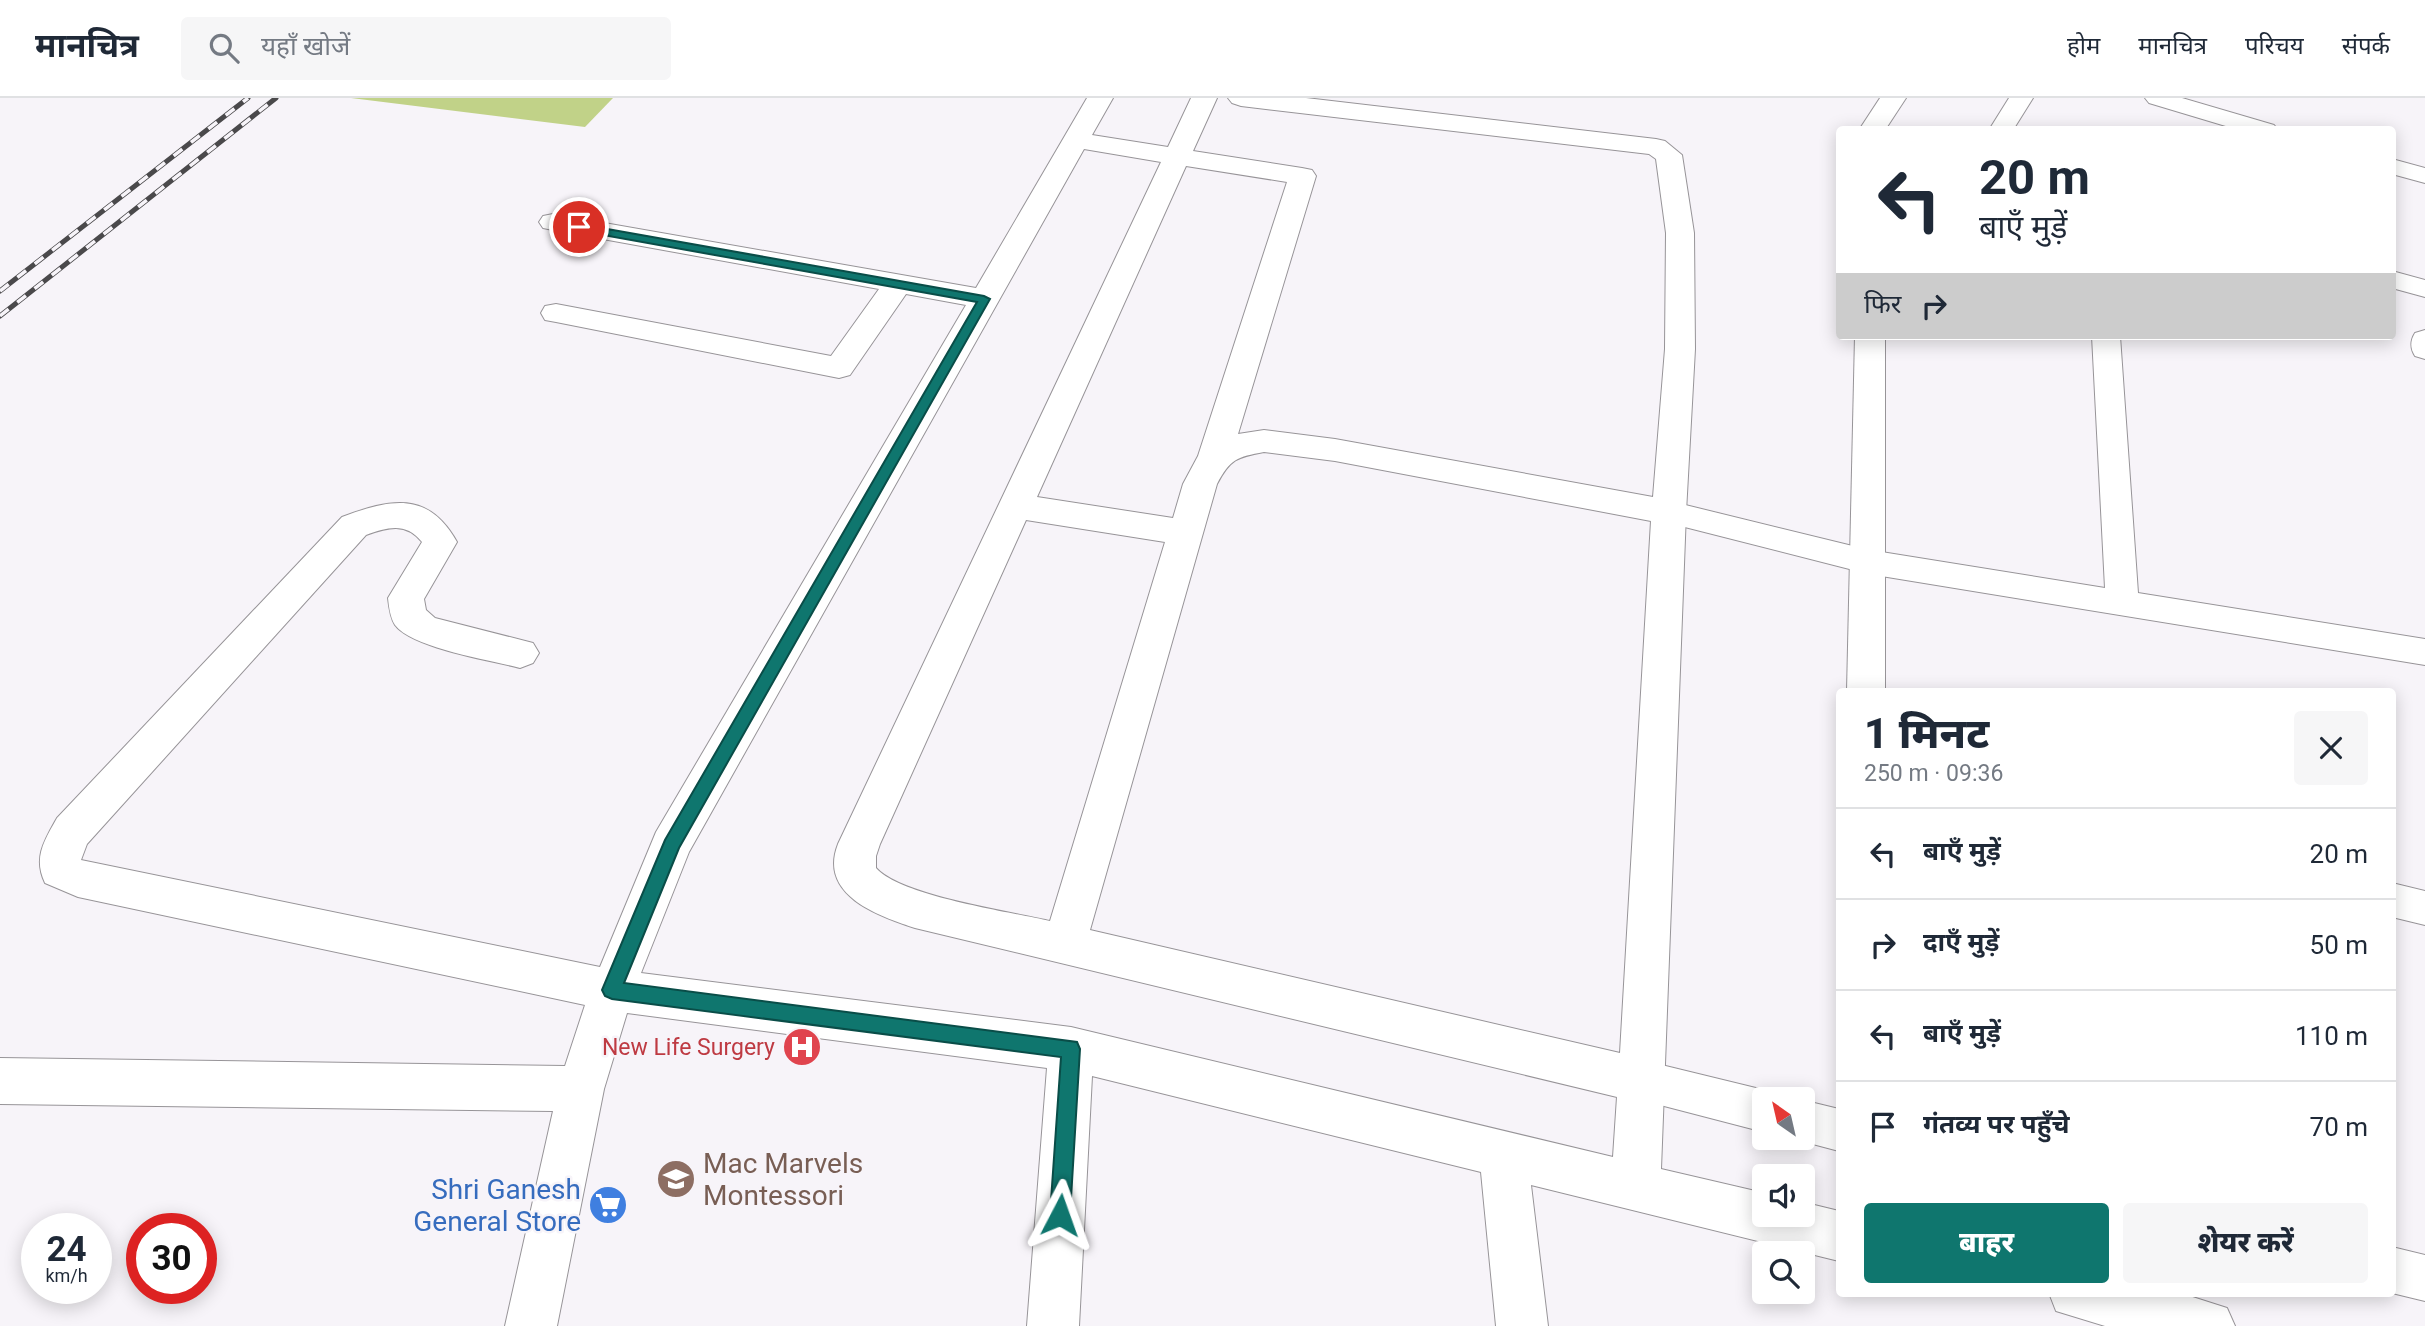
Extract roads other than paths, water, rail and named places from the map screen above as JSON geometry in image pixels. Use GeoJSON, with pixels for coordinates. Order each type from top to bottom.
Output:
{"type":"FeatureCollection","features":[{"type":"Feature","properties":{"kind":"street"},"geometry":{"type":"LineString","coordinates":[[531,1326],[581,1089],[612,990],[671,845],[1100,98]]}},
{"type":"Feature","properties":{"kind":"street"},"geometry":{"type":"LineString","coordinates":[[1204,98],[855,856],[861,881],[880,898],[915,909],[1641,1080]]}},
{"type":"Feature","properties":{"kind":"street"},"geometry":{"type":"LineString","coordinates":[[1241,98],[1656,147],[1669,155],[1679,233],[1680,349],[1669,512],[1636,1186]]}},
{"type":"Feature","properties":{"kind":"street"},"geometry":{"type":"LineString","coordinates":[[1875,126],[1893,98]]}},
{"type":"Feature","properties":{"kind":"street"},"geometry":{"type":"LineString","coordinates":[[1065,943],[1200,484],[1215,456],[1302,176],[1076,140]]}},
{"type":"Feature","properties":{"kind":"street"},"geometry":{"type":"LineString","coordinates":[[553,222],[984,299]]}},
{"type":"Feature","properties":{"kind":"street"},"geometry":{"type":"LineString","coordinates":[[556,313],[839,368],[898,284]]}},
{"type":"Feature","properties":{"kind":"street"},"geometry":{"type":"LineString","coordinates":[[1866,688],[1870,340]]}},
{"type":"Feature","properties":{"kind":"street"},"geometry":{"type":"LineString","coordinates":[[1215,456],[1238,445],[1276,443],[1335,450],[1669,512]]}},
{"type":"Feature","properties":{"kind":"street"},"geometry":{"type":"LineString","coordinates":[[1015,506],[1185,533]]}},
{"type":"Feature","properties":{"kind":"street"},"geometry":{"type":"LineString","coordinates":[[520,653],[424,629],[409,616],[406,598],[440,542],[431,525],[413,514],[379,516],[354,526],[72,831],[60,852],[60,870],[78,878],[612,990],[1070,1049],[1836,1235]]}},
{"type":"Feature","properties":{"kind":"street"},"geometry":{"type":"LineString","coordinates":[[1053,1326],[1070,1049]]}},
{"type":"Feature","properties":{"kind":"street"},"geometry":{"type":"LineString","coordinates":[[0,1081],[581,1089]]}},
{"type":"Feature","properties":{"kind":"street"},"geometry":{"type":"LineString","coordinates":[[1503,1154],[1522,1326]]}},
{"type":"Feature","properties":{"kind":"street"},"geometry":{"type":"LineString","coordinates":[[2090,1297],[2209,1326]]}},
{"type":"Feature","properties":{"kind":"lane"},"geometry":{"type":"LineString","coordinates":[[2004,126],[2021,98]]}},
{"type":"Feature","properties":{"kind":"lane"},"geometry":{"type":"LineString","coordinates":[[2157,98],[2252,126]]}},
{"type":"Feature","properties":{"kind":"lane"},"geometry":{"type":"LineString","coordinates":[[2396,167],[2425,176]]}},
{"type":"Feature","properties":{"kind":"lane"},"geometry":{"type":"LineString","coordinates":[[2396,280],[2425,289]]}},
{"type":"Feature","properties":{"kind":"lane"},"geometry":{"type":"LineString","coordinates":[[2425,338],[2425,350]]}},
{"type":"Feature","properties":{"kind":"lane"},"geometry":{"type":"LineString","coordinates":[[2106,340],[2122,602]]}},
{"type":"Feature","properties":{"kind":"lane"},"geometry":{"type":"LineString","coordinates":[[1669,512],[1868,562],[2425,652]]}},
{"type":"Feature","properties":{"kind":"lane"},"geometry":{"type":"LineString","coordinates":[[2396,901],[2425,908]]}},
{"type":"Feature","properties":{"kind":"lane"},"geometry":{"type":"LineString","coordinates":[[1641,1080],[1752,1108]]}},
{"type":"Feature","properties":{"kind":"lane"},"geometry":{"type":"LineString","coordinates":[[1815,1124],[1836,1129]]}},
{"type":"Feature","properties":{"kind":"lane"},"geometry":{"type":"LineString","coordinates":[[2396,1270],[2425,1278]]}},
{"type":"Feature","properties":{"kind":"railway"},"geometry":{"type":"LineString","coordinates":[[0,291],[248,98]]}},
{"type":"Feature","properties":{"kind":"railway"},"geometry":{"type":"LineString","coordinates":[[0,316],[276,98]]}},
{"type":"Feature","properties":{"kind":"place","name":"New Life Surgery"},"geometry":{"type":"Point","coordinates":[802,1047]}},
{"type":"Feature","properties":{"kind":"place","name":"Mac Marvels Montessori"},"geometry":{"type":"Point","coordinates":[676,1179]}},
{"type":"Feature","properties":{"kind":"place","name":"Shri Ganesh General Store"},"geometry":{"type":"Point","coordinates":[608,1205]}}]}
